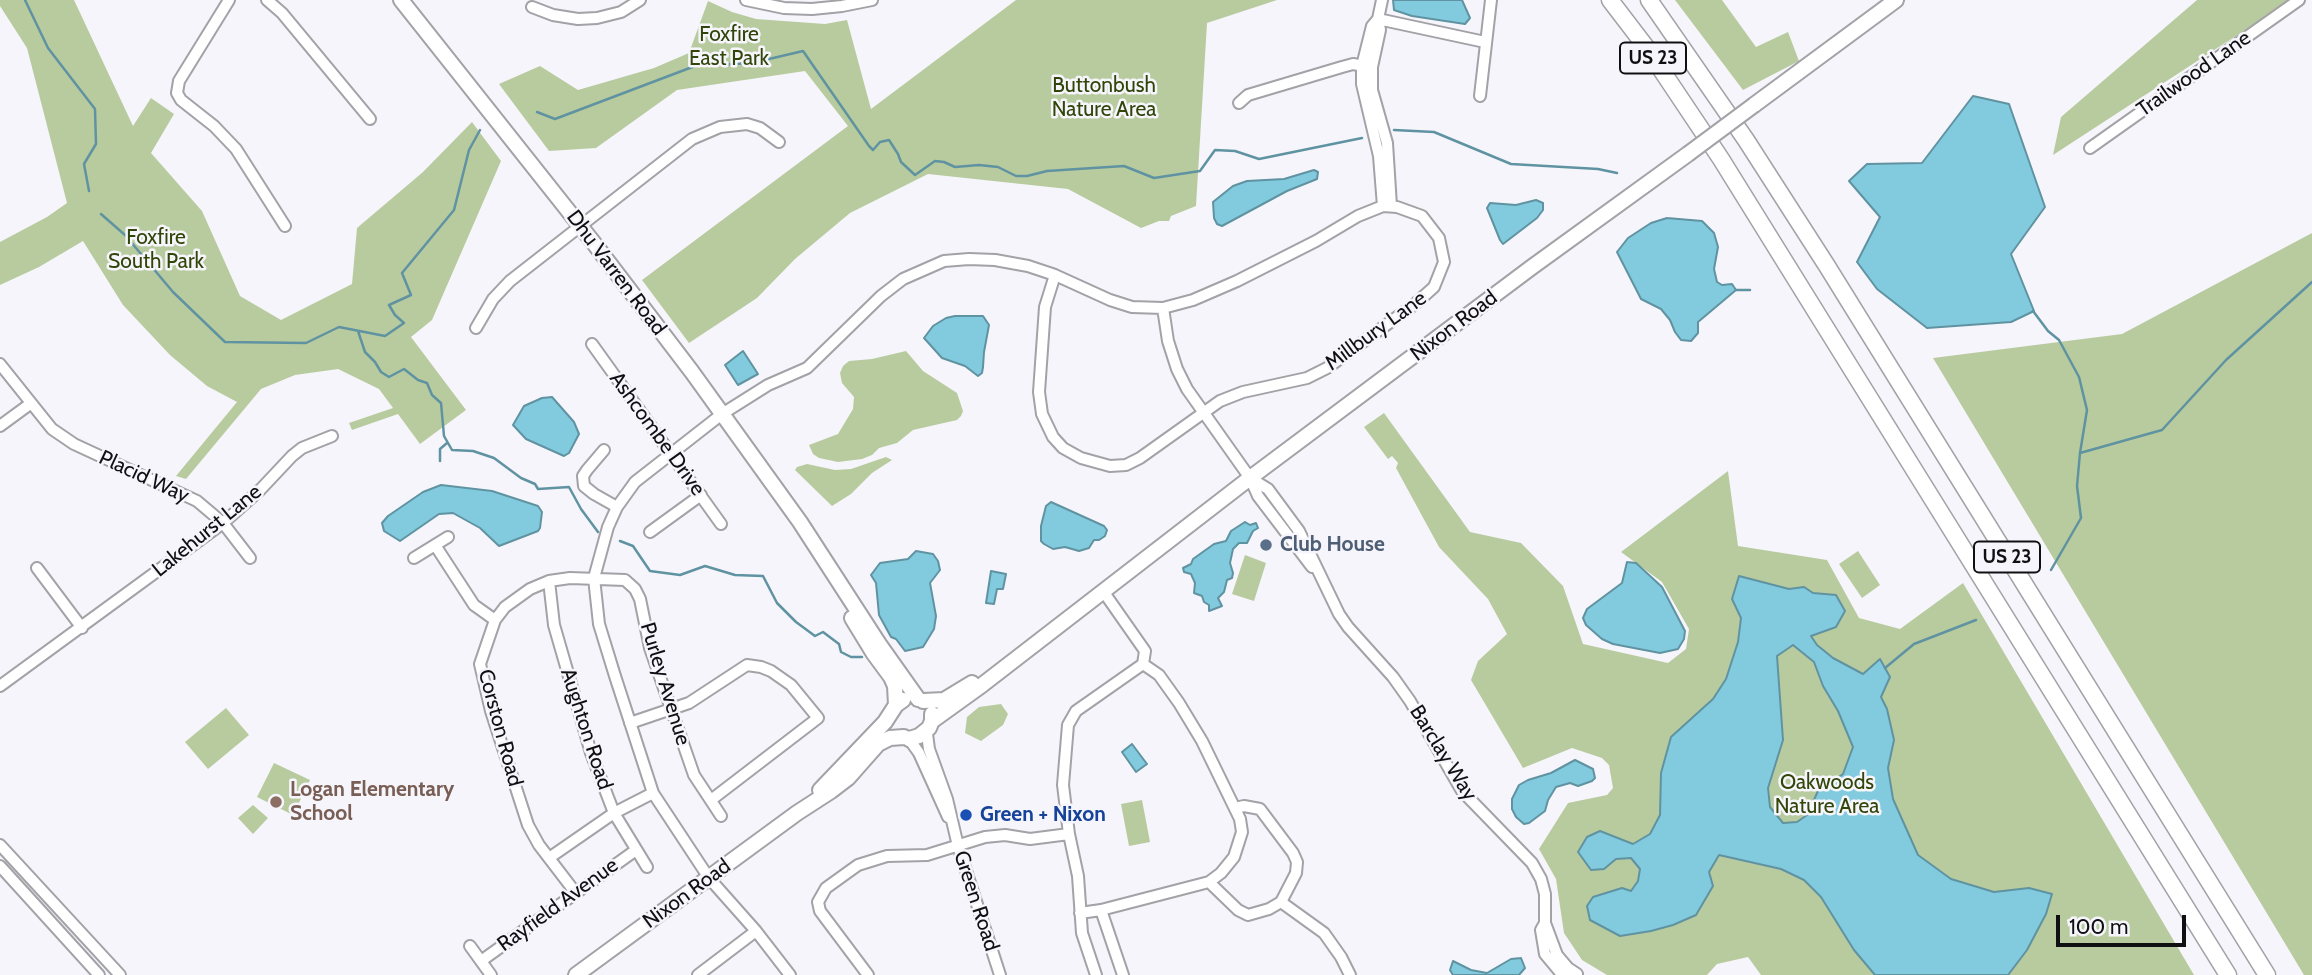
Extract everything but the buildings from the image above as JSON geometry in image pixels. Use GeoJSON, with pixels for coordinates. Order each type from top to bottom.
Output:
{"type":"FeatureCollection","features":[{"type":"Feature","properties":{"kind":"highway","name":"US 23"},"geometry":{"type":"LineString","coordinates":[[1610,0],[1687,107],[1728,170],[2228,975]]}},
{"type":"Feature","properties":{"kind":"highway","name":"US 23"},"geometry":{"type":"LineString","coordinates":[[1649,0],[1746,140],[1827,265],[2267,975]]}},
{"type":"Feature","properties":{"kind":"main road","name":"Dhu Varren Road"},"geometry":{"type":"LineString","coordinates":[[401,0],[580,225],[722,414],[800,522],[921,700]]}},
{"type":"Feature","properties":{"kind":"main road","name":"Nixon Road"},"geometry":{"type":"LineString","coordinates":[[931,725],[1250,478],[1896,0]]}},
{"type":"Feature","properties":{"kind":"main road","name":"Dhu Varren Road"},"geometry":{"type":"LineString","coordinates":[[820,554],[861,635],[891,677],[895,686],[894,709]]}},
{"type":"Feature","properties":{"kind":"main road","name":"Nixon Road"},"geometry":{"type":"LineString","coordinates":[[921,700],[944,700],[1015,658]]}},
{"type":"Feature","properties":{"kind":"main road"},"geometry":{"type":"LineString","coordinates":[[906,699],[921,700],[931,713],[931,725],[919,736],[906,738],[894,727],[894,709],[906,699]]}},
{"type":"Feature","properties":{"kind":"main road","name":"Nixon Road"},"geometry":{"type":"LineString","coordinates":[[797,813],[829,782],[894,709]]}},
{"type":"Feature","properties":{"kind":"main road","name":"Nixon Road"},"geometry":{"type":"LineString","coordinates":[[576,975],[848,778],[878,744],[890,738],[906,738]]}},
{"type":"Feature","properties":{"kind":"street"},"geometry":{"type":"LineString","coordinates":[[229,0],[178,81],[176,89],[179,98],[214,126],[236,149],[285,226]]}},
{"type":"Feature","properties":{"kind":"street"},"geometry":{"type":"LineString","coordinates":[[267,0],[282,13],[370,120]]}},
{"type":"Feature","properties":{"kind":"street"},"geometry":{"type":"LineString","coordinates":[[532,7],[553,15],[597,19],[621,12],[640,0]]}},
{"type":"Feature","properties":{"kind":"street"},"geometry":{"type":"LineString","coordinates":[[746,0],[785,8],[812,9],[872,0]]}},
{"type":"Feature","properties":{"kind":"street"},"geometry":{"type":"LineString","coordinates":[[790,975],[756,931],[709,878],[653,793],[599,624],[594,578],[608,527],[617,508],[635,482],[722,414],[768,385],[807,368],[881,296],[903,279],[944,261],[969,259],[1028,266],[1132,307],[1163,308],[1193,300],[1237,281],[1359,216],[1387,206],[1384,156],[1387,143],[1367,66],[1380,30],[1378,19],[1382,0]]}},
{"type":"Feature","properties":{"kind":"street"},"geometry":{"type":"LineString","coordinates":[[1480,96],[1491,0]]}},
{"type":"Feature","properties":{"kind":"street","name":"Trailwood Lane"},"geometry":{"type":"LineString","coordinates":[[2090,148],[2299,0]]}},
{"type":"Feature","properties":{"kind":"street"},"geometry":{"type":"LineString","coordinates":[[1378,19],[1485,42]]}},
{"type":"Feature","properties":{"kind":"street"},"geometry":{"type":"LineString","coordinates":[[1243,84],[1244,99],[1342,66],[1367,66]]}},
{"type":"Feature","properties":{"kind":"street"},"geometry":{"type":"LineString","coordinates":[[477,328],[503,287],[678,149],[704,132],[747,124],[760,128],[779,142]]}},
{"type":"Feature","properties":{"kind":"street","name":"Millbury Lane"},"geometry":{"type":"LineString","coordinates":[[1055,275],[1045,307],[1039,392],[1042,414],[1055,440],[1073,454],[1090,462],[1110,466],[1126,465],[1157,448],[1220,401],[1244,392],[1307,378],[1327,369],[1434,287],[1444,262],[1438,237],[1422,216],[1387,206]]}},
{"type":"Feature","properties":{"kind":"street","name":"Barclay Way"},"geometry":{"type":"LineString","coordinates":[[1163,308],[1168,341],[1187,389],[1250,478],[1258,496],[1327,585],[1336,608],[1348,627],[1393,677],[1410,701],[1462,791],[1500,828],[1536,870],[1545,894],[1545,923],[1557,955],[1578,975]]}},
{"type":"Feature","properties":{"kind":"street","name":"Ashcombe Drive"},"geometry":{"type":"LineString","coordinates":[[592,344],[721,524]]}},
{"type":"Feature","properties":{"kind":"street","name":"Placid Way"},"geometry":{"type":"LineString","coordinates":[[0,364],[52,429],[74,444],[197,501],[223,523],[250,558]]}},
{"type":"Feature","properties":{"kind":"street"},"geometry":{"type":"LineString","coordinates":[[0,426],[30,404]]}},
{"type":"Feature","properties":{"kind":"street","name":"Lakehurst Lane"},"geometry":{"type":"LineString","coordinates":[[0,686],[223,523],[302,448],[332,436]]}},
{"type":"Feature","properties":{"kind":"street"},"geometry":{"type":"LineString","coordinates":[[604,450],[583,476],[584,485],[617,508]]}},
{"type":"Feature","properties":{"kind":"street"},"geometry":{"type":"LineString","coordinates":[[650,532],[701,495]]}},
{"type":"Feature","properties":{"kind":"street"},"geometry":{"type":"LineString","coordinates":[[414,558],[448,537]]}},
{"type":"Feature","properties":{"kind":"street"},"geometry":{"type":"LineString","coordinates":[[435,545],[474,605],[495,620]]}},
{"type":"Feature","properties":{"kind":"street"},"geometry":{"type":"LineString","coordinates":[[37,568],[82,628]]}},
{"type":"Feature","properties":{"kind":"street","name":"Corston Road"},"geometry":{"type":"LineString","coordinates":[[575,892],[528,825],[486,692],[481,664],[495,620],[505,607],[530,589],[549,581],[594,578]]}},
{"type":"Feature","properties":{"kind":"street","name":"Purley Avenue"},"geometry":{"type":"LineString","coordinates":[[594,578],[625,580],[635,589],[640,599],[650,648],[694,775],[721,816]]}},
{"type":"Feature","properties":{"kind":"street","name":"Aughton Road"},"geometry":{"type":"LineString","coordinates":[[549,581],[554,625],[591,753],[614,813],[647,867]]}},
{"type":"Feature","properties":{"kind":"street"},"geometry":{"type":"LineString","coordinates":[[1096,975],[1082,933],[1078,876],[1063,785],[1068,725],[1076,711],[1143,664],[1145,651],[1103,591]]}},
{"type":"Feature","properties":{"kind":"street"},"geometry":{"type":"LineString","coordinates":[[1080,913],[1209,882],[1229,865],[1240,845],[1242,832],[1235,808],[1202,741],[1159,675],[1143,664]]}},
{"type":"Feature","properties":{"kind":"street"},"geometry":{"type":"LineString","coordinates":[[630,723],[689,703],[747,665],[771,671],[791,685],[818,718],[710,800]]}},
{"type":"Feature","properties":{"kind":"street","name":"Green Road"},"geometry":{"type":"LineString","coordinates":[[931,725],[926,734],[929,749],[947,799],[952,826],[996,974]]}},
{"type":"Feature","properties":{"kind":"street","name":"Green Road"},"geometry":{"type":"LineString","coordinates":[[906,738],[919,753],[939,803],[952,826]]}},
{"type":"Feature","properties":{"kind":"street"},"geometry":{"type":"LineString","coordinates":[[550,858],[614,813],[653,793]]}},
{"type":"Feature","properties":{"kind":"street"},"geometry":{"type":"LineString","coordinates":[[1209,882],[1237,910],[1248,915],[1269,909],[1281,902],[1296,873],[1297,862],[1293,853],[1260,809],[1244,806],[1235,808]]}},
{"type":"Feature","properties":{"kind":"street"},"geometry":{"type":"LineString","coordinates":[[868,975],[820,911],[818,902],[821,894],[858,865],[887,856],[927,855],[995,836],[1030,839],[1069,834]]}},
{"type":"Feature","properties":{"kind":"street"},"geometry":{"type":"LineString","coordinates":[[0,845],[120,975]]}},
{"type":"Feature","properties":{"kind":"street","name":"Rayfield Avenue"},"geometry":{"type":"LineString","coordinates":[[481,961],[636,850]]}},
{"type":"Feature","properties":{"kind":"street"},"geometry":{"type":"LineString","coordinates":[[0,866],[99,975]]}},
{"type":"Feature","properties":{"kind":"street"},"geometry":{"type":"LineString","coordinates":[[1281,902],[1324,933],[1350,975]]}},
{"type":"Feature","properties":{"kind":"street"},"geometry":{"type":"LineString","coordinates":[[1101,910],[1123,975]]}},
{"type":"Feature","properties":{"kind":"street"},"geometry":{"type":"LineString","coordinates":[[698,975],[756,931]]}},
{"type":"Feature","properties":{"kind":"street","name":"Rayfield Avenue"},"geometry":{"type":"LineString","coordinates":[[470,946],[491,975]]}},
{"type":"Feature","properties":{"kind":"green space","name":"Foxfire South Park"},"geometry":{"type":"Polygon","coordinates":[[[0,0],[74,0],[133,126],[151,98],[174,114],[151,153],[202,211],[240,296],[281,320],[352,284],[357,228],[423,172],[472,122],[501,161],[432,320],[411,337],[466,410],[420,444],[398,414],[352,430],[349,423],[393,408],[379,389],[338,369],[295,375],[261,389],[186,479],[176,476],[237,402],[207,386],[170,355],[123,305],[83,241],[39,267],[0,285],[0,242],[67,203],[27,48],[0,6],[0,0]]]}},
{"type":"Feature","properties":{"kind":"green space","name":"Buttonbush Nature Area"},"geometry":{"type":"Polygon","coordinates":[[[1016,0],[1277,0],[1207,23],[1196,206],[1171,216],[1169,221],[1159,221],[1141,228],[1068,189],[928,174],[850,213],[795,259],[757,298],[689,343],[642,280],[848,126],[805,71],[677,90],[596,148],[549,151],[499,84],[540,66],[578,90],[654,68],[689,53],[708,1],[756,19],[825,24],[847,20],[871,109],[1016,0]]]}},
{"type":"Feature","properties":{"kind":"green space"},"geometry":{"type":"Polygon","coordinates":[[[1675,0],[1722,0],[1756,47],[1788,32],[1799,61],[1743,90],[1675,0]]]}},
{"type":"Feature","properties":{"kind":"green space"},"geometry":{"type":"Polygon","coordinates":[[[2197,0],[2291,0],[2053,155],[2061,117],[2197,0]]]}},
{"type":"Feature","properties":{"kind":"green space"},"geometry":{"type":"Polygon","coordinates":[[[2312,233],[2312,975],[2304,975],[1933,358],[2122,334],[2312,233]]]}},
{"type":"Feature","properties":{"kind":"green space"},"geometry":{"type":"Polygon","coordinates":[[[906,351],[923,371],[957,393],[963,411],[961,416],[957,420],[913,430],[897,443],[879,448],[862,459],[838,462],[813,454],[809,445],[838,434],[853,409],[854,397],[842,383],[840,373],[843,366],[849,361],[906,351]]]}},
{"type":"Feature","properties":{"kind":"green space","name":"Oakwoods Nature Area"},"geometry":{"type":"Polygon","coordinates":[[[1384,413],[1470,532],[1521,543],[1563,586],[1583,644],[1668,663],[1686,649],[1689,629],[1662,582],[1621,552],[1728,471],[1738,546],[1827,560],[1859,618],[1900,629],[1963,583],[2194,975],[1761,975],[1748,957],[1717,964],[1707,975],[1607,975],[1582,960],[1564,933],[1556,879],[1539,849],[1568,803],[1607,795],[1613,788],[1609,765],[1602,758],[1572,748],[1523,768],[1471,680],[1478,661],[1507,634],[1488,599],[1439,547],[1396,468],[1398,463],[1392,456],[1388,459],[1364,427],[1384,413]]]}},
{"type":"Feature","properties":{"kind":"green space"},"geometry":{"type":"Polygon","coordinates":[[[886,457],[892,460],[832,506],[795,470],[807,464],[835,470],[851,469],[886,457]]]}},
{"type":"Feature","properties":{"kind":"green space"},"geometry":{"type":"Polygon","coordinates":[[[1858,551],[1880,585],[1862,598],[1839,564],[1858,551]]]}},
{"type":"Feature","properties":{"kind":"green space"},"geometry":{"type":"Polygon","coordinates":[[[1245,555],[1266,563],[1254,601],[1232,594],[1245,555]]]}},
{"type":"Feature","properties":{"kind":"green space"},"geometry":{"type":"Polygon","coordinates":[[[1001,704],[1008,714],[1003,725],[981,741],[965,733],[967,717],[979,707],[1001,704]]]}},
{"type":"Feature","properties":{"kind":"green space"},"geometry":{"type":"Polygon","coordinates":[[[226,708],[249,735],[208,769],[185,742],[226,708]]]}},
{"type":"Feature","properties":{"kind":"green space"},"geometry":{"type":"Polygon","coordinates":[[[274,763],[310,780],[293,815],[257,797],[274,763]]]}},
{"type":"Feature","properties":{"kind":"green space"},"geometry":{"type":"Polygon","coordinates":[[[1142,800],[1150,842],[1129,846],[1121,804],[1142,800]]]}},
{"type":"Feature","properties":{"kind":"green space"},"geometry":{"type":"Polygon","coordinates":[[[253,805],[268,818],[253,834],[238,818],[253,805]]]}},
{"type":"Feature","properties":{"kind":"water"},"geometry":{"type":"Polygon","coordinates":[[[1393,0],[1462,0],[1470,18],[1465,24],[1412,16],[1394,10],[1393,0]]]}},
{"type":"Feature","properties":{"kind":"water"},"geometry":{"type":"Polygon","coordinates":[[[1973,96],[2009,104],[2045,207],[2011,254],[2034,311],[2011,322],[1927,328],[1877,289],[1857,262],[1880,217],[1849,181],[1867,164],[1922,163],[1973,96]]]}},
{"type":"Feature","properties":{"kind":"water"},"geometry":{"type":"Polygon","coordinates":[[[1314,170],[1318,172],[1317,179],[1287,191],[1222,226],[1217,224],[1213,202],[1233,186],[1247,181],[1284,179],[1314,170]]]}},
{"type":"Feature","properties":{"kind":"water"},"geometry":{"type":"Polygon","coordinates":[[[1536,200],[1543,203],[1543,210],[1537,218],[1503,244],[1487,208],[1490,203],[1516,205],[1536,200]]]}},
{"type":"Feature","properties":{"kind":"water"},"geometry":{"type":"Polygon","coordinates":[[[1667,218],[1702,221],[1714,233],[1718,247],[1714,269],[1717,282],[1722,285],[1732,284],[1736,290],[1698,322],[1698,333],[1691,341],[1681,340],[1661,309],[1641,299],[1617,252],[1628,238],[1651,223],[1667,218]]]}},
{"type":"Feature","properties":{"kind":"water"},"geometry":{"type":"Polygon","coordinates":[[[955,316],[983,316],[989,325],[982,373],[978,376],[965,366],[942,358],[924,338],[933,326],[955,316]]]}},
{"type":"Feature","properties":{"kind":"water"},"geometry":{"type":"Polygon","coordinates":[[[743,351],[758,374],[738,385],[725,365],[743,351]]]}},
{"type":"Feature","properties":{"kind":"water"},"geometry":{"type":"Polygon","coordinates":[[[552,397],[574,422],[579,434],[569,453],[564,456],[526,439],[513,425],[524,406],[542,398],[552,397]]]}},
{"type":"Feature","properties":{"kind":"water"},"geometry":{"type":"Polygon","coordinates":[[[441,485],[492,491],[538,506],[542,512],[540,528],[499,546],[480,528],[453,513],[439,514],[400,541],[384,531],[382,523],[388,516],[423,492],[441,485]]]}},
{"type":"Feature","properties":{"kind":"water"},"geometry":{"type":"Polygon","coordinates":[[[1051,502],[1104,526],[1107,530],[1105,536],[1094,540],[1089,548],[1079,551],[1065,547],[1053,549],[1044,544],[1041,541],[1041,526],[1046,506],[1051,502]]]}},
{"type":"Feature","properties":{"kind":"water"},"geometry":{"type":"Polygon","coordinates":[[[1245,522],[1250,525],[1256,523],[1258,528],[1253,531],[1247,543],[1239,543],[1233,549],[1230,563],[1232,578],[1227,580],[1224,592],[1218,598],[1222,606],[1209,611],[1209,605],[1204,602],[1202,596],[1194,593],[1195,583],[1191,574],[1184,572],[1183,568],[1214,544],[1226,541],[1231,531],[1245,522]]]}},
{"type":"Feature","properties":{"kind":"water"},"geometry":{"type":"Polygon","coordinates":[[[916,551],[933,554],[938,561],[940,570],[930,583],[936,616],[934,629],[923,647],[905,651],[896,639],[891,637],[879,615],[876,583],[871,575],[880,563],[908,559],[916,551]]]}},
{"type":"Feature","properties":{"kind":"water"},"geometry":{"type":"Polygon","coordinates":[[[1627,562],[1636,563],[1662,587],[1685,631],[1678,649],[1660,653],[1613,644],[1602,639],[1586,625],[1583,618],[1587,609],[1622,583],[1627,562]]]}},
{"type":"Feature","properties":{"kind":"water"},"geometry":{"type":"Polygon","coordinates":[[[991,571],[1006,574],[1003,589],[997,589],[994,604],[986,603],[991,571]]]}},
{"type":"Feature","properties":{"kind":"water"},"geometry":{"type":"Polygon","coordinates":[[[1739,576],[1789,589],[1804,587],[1813,593],[1836,595],[1845,611],[1836,627],[1811,636],[1817,645],[1833,658],[1863,674],[1880,659],[1890,677],[1881,697],[1887,709],[1894,740],[1888,768],[1893,799],[1918,855],[1951,879],[1994,892],[2029,888],[2052,894],[2046,914],[2027,950],[2008,975],[1875,975],[1854,950],[1821,897],[1804,880],[1781,869],[1719,855],[1709,872],[1713,886],[1696,915],[1673,925],[1620,936],[1590,920],[1587,906],[1593,897],[1622,888],[1631,891],[1638,881],[1640,869],[1631,858],[1616,859],[1604,869],[1591,870],[1578,852],[1587,837],[1600,831],[1633,844],[1650,834],[1660,815],[1661,773],[1671,737],[1713,699],[1726,679],[1738,642],[1741,618],[1732,599],[1739,576]],[[1793,645],[1777,656],[1783,740],[1768,788],[1770,807],[1783,823],[1797,822],[1807,815],[1818,791],[1843,774],[1853,747],[1814,662],[1793,645]]]}},
{"type":"Feature","properties":{"kind":"water"},"geometry":{"type":"Polygon","coordinates":[[[1132,744],[1147,764],[1136,772],[1122,752],[1132,744]]]}},
{"type":"Feature","properties":{"kind":"water"},"geometry":{"type":"Polygon","coordinates":[[[1575,760],[1593,769],[1595,778],[1592,781],[1578,786],[1570,783],[1556,787],[1545,811],[1529,823],[1524,824],[1516,817],[1512,809],[1512,799],[1519,785],[1575,760]]]}},
{"type":"Feature","properties":{"kind":"water"},"geometry":{"type":"Polygon","coordinates":[[[1521,958],[1525,968],[1519,975],[1453,975],[1450,970],[1453,961],[1471,970],[1487,973],[1511,959],[1521,958]]]}},
{"type":"Feature","properties":{"kind":"waterway"},"geometry":{"type":"LineString","coordinates":[[25,0],[48,48],[95,109],[96,144],[84,164],[89,191]]}},
{"type":"Feature","properties":{"kind":"waterway"},"geometry":{"type":"LineString","coordinates":[[537,112],[555,119],[695,66],[752,63],[803,51],[869,146],[873,150],[880,142],[889,140],[901,162],[915,175],[935,161],[955,167],[998,167],[1016,176],[1047,171],[1124,166],[1154,178],[1200,171],[1215,150],[1235,151],[1259,159],[1362,138]]}},
{"type":"Feature","properties":{"kind":"waterway"},"geometry":{"type":"LineString","coordinates":[[101,214],[125,235],[173,292],[225,342],[306,343],[339,327],[385,336],[404,323],[389,305],[411,295],[402,273],[454,210],[469,150],[480,130]]}},
{"type":"Feature","properties":{"kind":"waterway"},"geometry":{"type":"LineString","coordinates":[[1394,130],[1434,132],[1511,164],[1598,169],[1617,173]]}},
{"type":"Feature","properties":{"kind":"waterway"},"geometry":{"type":"LineString","coordinates":[[2033,311],[2048,331],[2059,340],[2079,377],[2087,410],[2080,453],[2162,430],[2226,360],[2312,282]]}},
{"type":"Feature","properties":{"kind":"waterway"},"geometry":{"type":"LineString","coordinates":[[1736,290],[1750,290]]}},
{"type":"Feature","properties":{"kind":"waterway"},"geometry":{"type":"LineString","coordinates":[[358,331],[365,352],[381,372],[389,377],[404,369],[418,380],[427,383],[432,395],[441,403],[444,436],[452,450],[473,451],[494,458],[521,478],[535,484],[538,489],[569,487],[598,532]]}},
{"type":"Feature","properties":{"kind":"waterway"},"geometry":{"type":"LineString","coordinates":[[440,461],[440,449],[447,443]]}},
{"type":"Feature","properties":{"kind":"waterway"},"geometry":{"type":"LineString","coordinates":[[2051,570],[2081,518],[2077,486],[2080,453]]}},
{"type":"Feature","properties":{"kind":"waterway"},"geometry":{"type":"LineString","coordinates":[[620,541],[633,546],[650,571],[680,575],[705,566],[735,575],[763,576],[777,603],[796,622],[815,636],[823,632],[839,644],[841,652],[851,657],[862,657]]}},
{"type":"Feature","properties":{"kind":"waterway"},"geometry":{"type":"LineString","coordinates":[[1885,668],[1914,644],[1976,620]]}},
{"type":"Feature","properties":{"kind":"place","name":"Club House"},"geometry":{"type":"Point","coordinates":[1266,545]}},
{"type":"Feature","properties":{"kind":"place","name":"Logan Elementary School"},"geometry":{"type":"Point","coordinates":[276,802]}},
{"type":"Feature","properties":{"kind":"place","name":"Green + Nixon"},"geometry":{"type":"Point","coordinates":[966,815]}},
{"type":"Feature","properties":{"kind":"park label","name":"Foxfire East Park"},"geometry":{"type":"Point","coordinates":[729,47]}}]}
